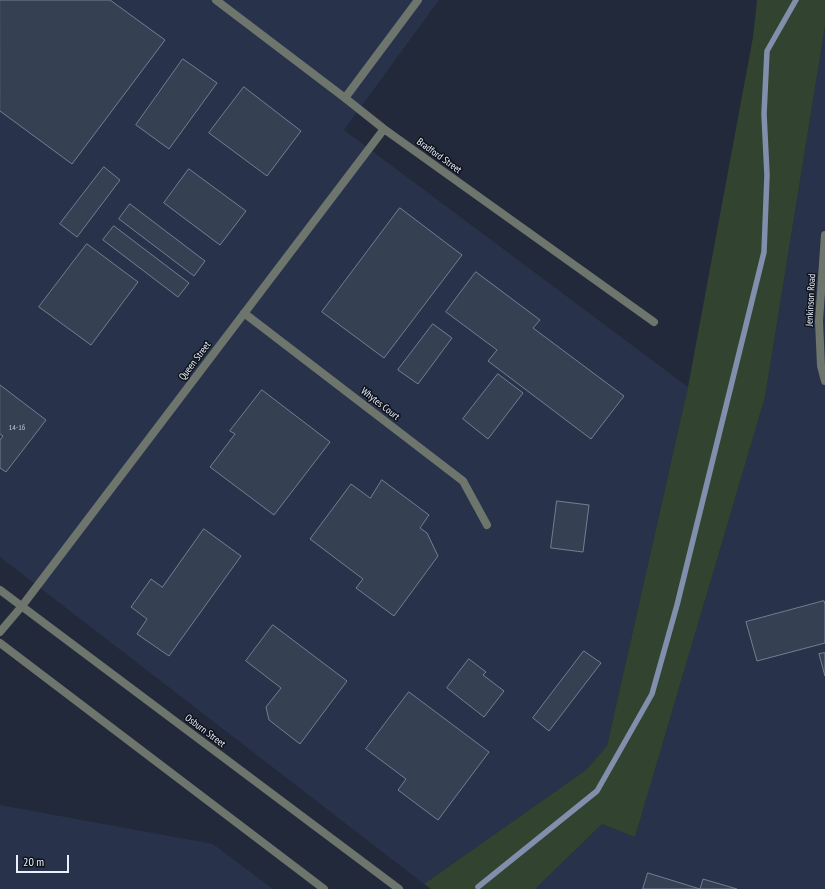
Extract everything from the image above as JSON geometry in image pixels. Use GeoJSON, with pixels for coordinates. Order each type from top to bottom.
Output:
{"type":"FeatureCollection","features":[{"type":"Feature","properties":{"kind":"street","name":"Bradford Street"},"geometry":{"type":"LineString","coordinates":[[216,0],[384,129],[654,322]]}},
{"type":"Feature","properties":{"kind":"street"},"geometry":{"type":"LineString","coordinates":[[345,98],[418,0]]}},
{"type":"Feature","properties":{"kind":"street","name":"Queen Street"},"geometry":{"type":"LineString","coordinates":[[0,632],[22,606],[384,129]]}},
{"type":"Feature","properties":{"kind":"street","name":"Jenkinson Road"},"geometry":{"type":"LineString","coordinates":[[825,235],[819,321],[821,366],[825,380]]}},
{"type":"Feature","properties":{"kind":"street","name":"Whytes Court"},"geometry":{"type":"LineString","coordinates":[[244,313],[463,481],[487,525]]}},
{"type":"Feature","properties":{"kind":"street","name":"Osburn Street"},"geometry":{"type":"LineString","coordinates":[[0,590],[399,889]]}},
{"type":"Feature","properties":{"kind":"street"},"geometry":{"type":"LineString","coordinates":[[0,643],[324,889]]}},
{"type":"Feature","properties":{"kind":"shaded area"},"geometry":{"type":"Polygon","coordinates":[[[0,0],[439,0],[344,130],[688,387],[607,746],[586,770],[424,884],[0,557],[0,0]]]}},
{"type":"Feature","properties":{"kind":"shaded area"},"geometry":{"type":"Polygon","coordinates":[[[825,26],[825,889],[535,889],[602,824],[635,837],[765,397],[825,26]]]}},
{"type":"Feature","properties":{"kind":"shaded area"},"geometry":{"type":"Polygon","coordinates":[[[0,805],[213,844],[273,889],[0,889],[0,805]]]}},
{"type":"Feature","properties":{"kind":"green space"},"geometry":{"type":"Polygon","coordinates":[[[757,0],[825,0],[825,26],[765,397],[635,837],[602,824],[535,889],[431,889],[424,884],[586,770],[607,746],[688,387],[753,37],[757,0]]]}},
{"type":"Feature","properties":{"kind":"building"},"geometry":{"type":"Polygon","coordinates":[[[0,0],[110,0],[165,40],[72,164],[0,111],[0,0]]]}},
{"type":"Feature","properties":{"kind":"building"},"geometry":{"type":"Polygon","coordinates":[[[183,59],[217,83],[169,149],[136,125],[183,59]]]}},
{"type":"Feature","properties":{"kind":"building"},"geometry":{"type":"Polygon","coordinates":[[[244,87],[301,131],[267,176],[209,133],[244,87]]]}},
{"type":"Feature","properties":{"kind":"building"},"geometry":{"type":"Polygon","coordinates":[[[104,167],[120,180],[77,237],[60,224],[104,167]]]}},
{"type":"Feature","properties":{"kind":"building"},"geometry":{"type":"Polygon","coordinates":[[[189,169],[246,211],[220,245],[164,203],[189,169]]]}},
{"type":"Feature","properties":{"kind":"building"},"geometry":{"type":"Polygon","coordinates":[[[130,204],[205,261],[194,276],[119,219],[130,204]]]}},
{"type":"Feature","properties":{"kind":"building"},"geometry":{"type":"Polygon","coordinates":[[[400,208],[462,255],[384,358],[322,312],[400,208]]]}},
{"type":"Feature","properties":{"kind":"building"},"geometry":{"type":"Polygon","coordinates":[[[114,226],[189,283],[178,297],[103,240],[114,226]]]}},
{"type":"Feature","properties":{"kind":"building"},"geometry":{"type":"Polygon","coordinates":[[[87,244],[138,282],[91,345],[39,307],[87,244]]]}},
{"type":"Feature","properties":{"kind":"building"},"geometry":{"type":"Polygon","coordinates":[[[476,272],[540,320],[533,328],[624,396],[591,439],[488,361],[497,350],[446,312],[476,272]]]}},
{"type":"Feature","properties":{"kind":"building"},"geometry":{"type":"Polygon","coordinates":[[[433,324],[452,338],[418,384],[398,370],[433,324]]]}},
{"type":"Feature","properties":{"kind":"building"},"geometry":{"type":"Polygon","coordinates":[[[498,374],[523,393],[488,439],[463,419],[498,374]]]}},
{"type":"Feature","properties":{"kind":"building"},"geometry":{"type":"Polygon","coordinates":[[[0,385],[46,420],[6,472],[0,468],[0,440],[3,436],[0,434],[0,385]]]}},
{"type":"Feature","properties":{"kind":"building"},"geometry":{"type":"Polygon","coordinates":[[[262,390],[330,442],[274,515],[210,467],[235,434],[230,431],[262,390]]]}},
{"type":"Feature","properties":{"kind":"building"},"geometry":{"type":"Polygon","coordinates":[[[382,480],[429,515],[420,528],[427,533],[438,556],[394,616],[356,588],[363,579],[310,539],[351,484],[370,498],[382,480]]]}},
{"type":"Feature","properties":{"kind":"building"},"geometry":{"type":"Polygon","coordinates":[[[557,501],[589,505],[583,552],[551,548],[557,501]]]}},
{"type":"Feature","properties":{"kind":"building"},"geometry":{"type":"Polygon","coordinates":[[[204,529],[241,556],[169,656],[137,634],[147,619],[131,607],[151,579],[162,587],[204,529]]]}},
{"type":"Feature","properties":{"kind":"building"},"geometry":{"type":"Polygon","coordinates":[[[824,601],[825,643],[757,661],[746,622],[824,601]]]}},
{"type":"Feature","properties":{"kind":"building"},"geometry":{"type":"Polygon","coordinates":[[[273,625],[347,681],[300,744],[269,720],[266,707],[281,688],[246,661],[273,625]]]}},
{"type":"Feature","properties":{"kind":"building"},"geometry":{"type":"Polygon","coordinates":[[[584,651],[601,663],[549,731],[533,718],[584,651]]]}},
{"type":"Feature","properties":{"kind":"building"},"geometry":{"type":"Polygon","coordinates":[[[825,653],[825,676],[819,654],[825,653]]]}},
{"type":"Feature","properties":{"kind":"building"},"geometry":{"type":"Polygon","coordinates":[[[469,659],[486,672],[483,675],[504,691],[484,717],[447,688],[469,659]]]}},
{"type":"Feature","properties":{"kind":"building"},"geometry":{"type":"Polygon","coordinates":[[[409,692],[489,752],[438,820],[398,790],[406,779],[366,749],[409,692]]]}},
{"type":"Feature","properties":{"kind":"building"},"geometry":{"type":"Polygon","coordinates":[[[648,873],[700,889],[643,889],[648,873]]]}},
{"type":"Feature","properties":{"kind":"building"},"geometry":{"type":"Polygon","coordinates":[[[703,879],[737,889],[700,889],[703,879]]]}},
{"type":"Feature","properties":{"kind":"waterway"},"geometry":{"type":"LineString","coordinates":[[478,887],[597,791],[652,694],[677,605],[764,252],[767,175],[764,114],[767,51],[796,0]]}}]}
